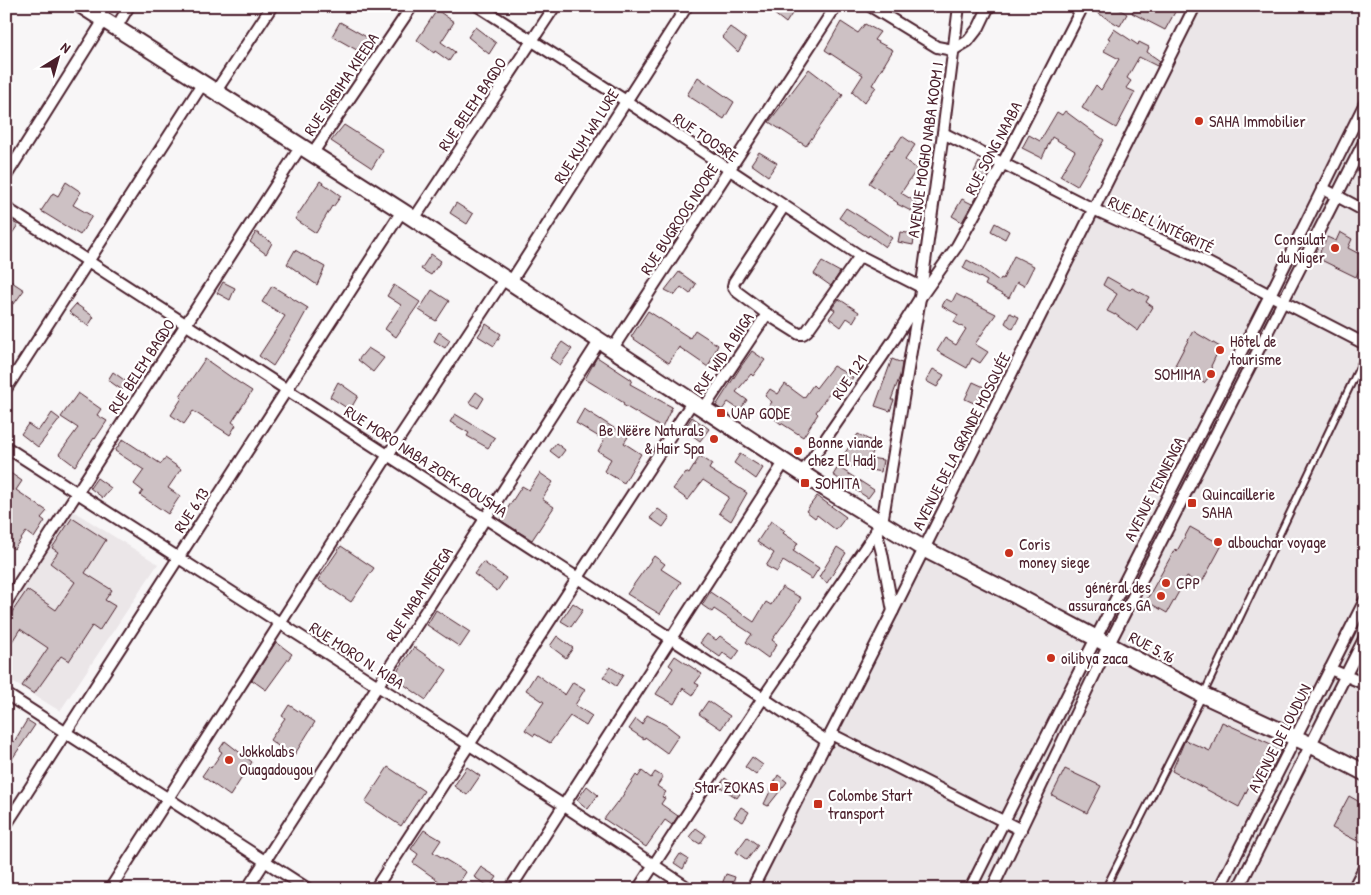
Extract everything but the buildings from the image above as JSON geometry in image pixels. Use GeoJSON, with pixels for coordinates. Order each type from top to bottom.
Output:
{"type":"FeatureCollection","features":[{"type":"Feature","properties":{"kind":"main road","name":"RUE 5.16"},"geometry":{"type":"LineString","coordinates":[[82,6],[698,404],[855,508],[879,527],[1013,594],[1203,695],[1311,745],[1365,773]]}},
{"type":"Feature","properties":{"kind":"street"},"geometry":{"type":"LineString","coordinates":[[6,176],[110,24],[129,6]]}},
{"type":"Feature","properties":{"kind":"street"},"geometry":{"type":"LineString","coordinates":[[6,389],[88,261],[209,87],[272,6]]}},
{"type":"Feature","properties":{"kind":"street","name":"RUE SIRBIMA KIEEDA"},"geometry":{"type":"LineString","coordinates":[[307,150],[412,6]]}},
{"type":"Feature","properties":{"kind":"street","name":"RUE TOOSRE"},"geometry":{"type":"LineString","coordinates":[[478,6],[626,101],[860,256],[921,287]]}},
{"type":"Feature","properties":{"kind":"street","name":"RUE BELEM BAGDO"},"geometry":{"type":"LineString","coordinates":[[408,215],[532,42],[554,6]]}},
{"type":"Feature","properties":{"kind":"street","name":"RUE KUM WA LURE"},"geometry":{"type":"LineString","coordinates":[[110,889],[388,455],[507,281],[687,6]]}},
{"type":"Feature","properties":{"kind":"street","name":"RUE BUGROOG NOORE"},"geometry":{"type":"LineString","coordinates":[[606,344],[729,170],[836,6]]}},
{"type":"Feature","properties":{"kind":"street"},"geometry":{"type":"LineString","coordinates":[[870,6],[938,47],[953,50],[968,41],[979,27],[990,6]]}},
{"type":"Feature","properties":{"kind":"street","name":"AVENUE MOGHO NABA KOOM I"},"geometry":{"type":"LineString","coordinates":[[879,527],[920,298],[959,6]]}},
{"type":"Feature","properties":{"kind":"street","name":"RUE SONG NAABA"},"geometry":{"type":"LineString","coordinates":[[920,298],[958,246],[1003,163],[1083,6]]}},
{"type":"Feature","properties":{"kind":"street","name":"AVENUE DE LA GRANDE MOSQUÉE"},"geometry":{"type":"LineString","coordinates":[[752,889],[1195,6]]}},
{"type":"Feature","properties":{"kind":"street","name":"AVENUE YENNENGA"},"geometry":{"type":"LineString","coordinates":[[996,888],[1103,641],[1365,103]]}},
{"type":"Feature","properties":{"kind":"street","name":"RUE DE L'INTÉGRITÉ"},"geometry":{"type":"LineString","coordinates":[[943,133],[1094,209],[1185,251],[1365,344]]}},
{"type":"Feature","properties":{"kind":"street","name":"AVENUE YENNENGA"},"geometry":{"type":"LineString","coordinates":[[970,889],[1004,821],[1103,641],[1284,302],[1365,140]]}},
{"type":"Feature","properties":{"kind":"street","name":"RUE BELEM BAGDO"},"geometry":{"type":"LineString","coordinates":[[6,603],[186,324],[307,150]]}},
{"type":"Feature","properties":{"kind":"street"},"geometry":{"type":"LineString","coordinates":[[1322,188],[1365,210]]}},
{"type":"Feature","properties":{"kind":"street"},"geometry":{"type":"LineString","coordinates":[[784,206],[733,286],[736,291],[767,314],[799,334],[803,334],[860,256]]}},
{"type":"Feature","properties":{"kind":"street","name":"RUE MORO NABA ZOEK-BOUSMA"},"geometry":{"type":"LineString","coordinates":[[6,208],[763,698],[829,738],[1021,830]]}},
{"type":"Feature","properties":{"kind":"street","name":"RUE 6.13"},"geometry":{"type":"LineString","coordinates":[[6,825],[286,389],[408,215]]}},
{"type":"Feature","properties":{"kind":"street","name":"RUE 1.21"},"geometry":{"type":"LineString","coordinates":[[802,473],[895,338],[920,298]]}},
{"type":"Feature","properties":{"kind":"street","name":"RUE WID A BIIGA"},"geometry":{"type":"LineString","coordinates":[[375,889],[578,578],[698,404],[767,314]]}},
{"type":"Feature","properties":{"kind":"street","name":"RUE NABA NEDEGA"},"geometry":{"type":"LineString","coordinates":[[247,889],[486,518],[606,344]]}},
{"type":"Feature","properties":{"kind":"street","name":"RUE MORO N. KIBA"},"geometry":{"type":"LineString","coordinates":[[6,448],[563,805],[690,889]]}},
{"type":"Feature","properties":{"kind":"street"},"geometry":{"type":"LineString","coordinates":[[510,889],[785,461]]}},
{"type":"Feature","properties":{"kind":"street"},"geometry":{"type":"LineString","coordinates":[[879,527],[893,611]]}},
{"type":"Feature","properties":{"kind":"street"},"geometry":{"type":"LineString","coordinates":[[638,889],[763,698],[879,527]]}},
{"type":"Feature","properties":{"kind":"street","name":"AVENUE DE LOUDUN"},"geometry":{"type":"LineString","coordinates":[[1219,889],[1365,600]]}},
{"type":"Feature","properties":{"kind":"street","name":"AVENUE DE LOUDUN"},"geometry":{"type":"LineString","coordinates":[[1238,889],[1365,637]]}},
{"type":"Feature","properties":{"kind":"street"},"geometry":{"type":"LineString","coordinates":[[1330,669],[1365,684]]}},
{"type":"Feature","properties":{"kind":"street"},"geometry":{"type":"LineString","coordinates":[[6,694],[308,889]]}},
{"type":"Feature","properties":{"kind":"street"},"geometry":{"type":"LineString","coordinates":[[1270,788],[1285,796]]}},
{"type":"Feature","properties":{"kind":"street"},"geometry":{"type":"LineString","coordinates":[[1353,889],[1365,866]]}},
{"type":"Feature","properties":{"kind":"lane"},"geometry":{"type":"LineString","coordinates":[[1105,889],[1203,695],[1365,355]]}},
{"type":"Feature","properties":{"kind":"shaded area"},"geometry":{"type":"Polygon","coordinates":[[[1195,6],[1365,6],[1365,889],[752,889],[1195,6]]]}},
{"type":"Feature","properties":{"kind":"shaded area"},"geometry":{"type":"Polygon","coordinates":[[[73,511],[158,564],[60,711],[6,678],[6,614],[73,511]]]}},
{"type":"Feature","properties":{"kind":"place","name":"SAHA Immobilier"},"geometry":{"type":"Point","coordinates":[1199,121]}},
{"type":"Feature","properties":{"kind":"place","name":"Consulat du Niger"},"geometry":{"type":"Point","coordinates":[1335,248]}},
{"type":"Feature","properties":{"kind":"place","name":"Hôtel de tourisme"},"geometry":{"type":"Point","coordinates":[1220,350]}},
{"type":"Feature","properties":{"kind":"place","name":"SOMIMA"},"geometry":{"type":"Point","coordinates":[1211,374]}},
{"type":"Feature","properties":{"kind":"place","name":"UAP GODE"},"geometry":{"type":"Point","coordinates":[721,413]}},
{"type":"Feature","properties":{"kind":"place","name":"Be Nëëre Naturals & Hair Spa"},"geometry":{"type":"Point","coordinates":[714,439]}},
{"type":"Feature","properties":{"kind":"place","name":"Bonne viande chez El Hadj"},"geometry":{"type":"Point","coordinates":[798,451]}},
{"type":"Feature","properties":{"kind":"place","name":"SOMITA"},"geometry":{"type":"Point","coordinates":[805,483]}},
{"type":"Feature","properties":{"kind":"place","name":"Quincaillerie SAHA"},"geometry":{"type":"Point","coordinates":[1192,503]}},
{"type":"Feature","properties":{"kind":"place","name":"albouchar voyage"},"geometry":{"type":"Point","coordinates":[1218,542]}},
{"type":"Feature","properties":{"kind":"place","name":"Coris money siege"},"geometry":{"type":"Point","coordinates":[1009,553]}},
{"type":"Feature","properties":{"kind":"place","name":"CPP"},"geometry":{"type":"Point","coordinates":[1166,583]}},
{"type":"Feature","properties":{"kind":"place","name":"général des assurances GA"},"geometry":{"type":"Point","coordinates":[1161,596]}},
{"type":"Feature","properties":{"kind":"place","name":"oilibya zaca"},"geometry":{"type":"Point","coordinates":[1051,658]}},
{"type":"Feature","properties":{"kind":"place","name":"Jokkolabs Ouagadougou"},"geometry":{"type":"Point","coordinates":[229,760]}},
{"type":"Feature","properties":{"kind":"place","name":"Star ZOKAS"},"geometry":{"type":"Point","coordinates":[774,787]}},
{"type":"Feature","properties":{"kind":"place","name":"Colombe Start transport"},"geometry":{"type":"Point","coordinates":[818,804]}}]}
